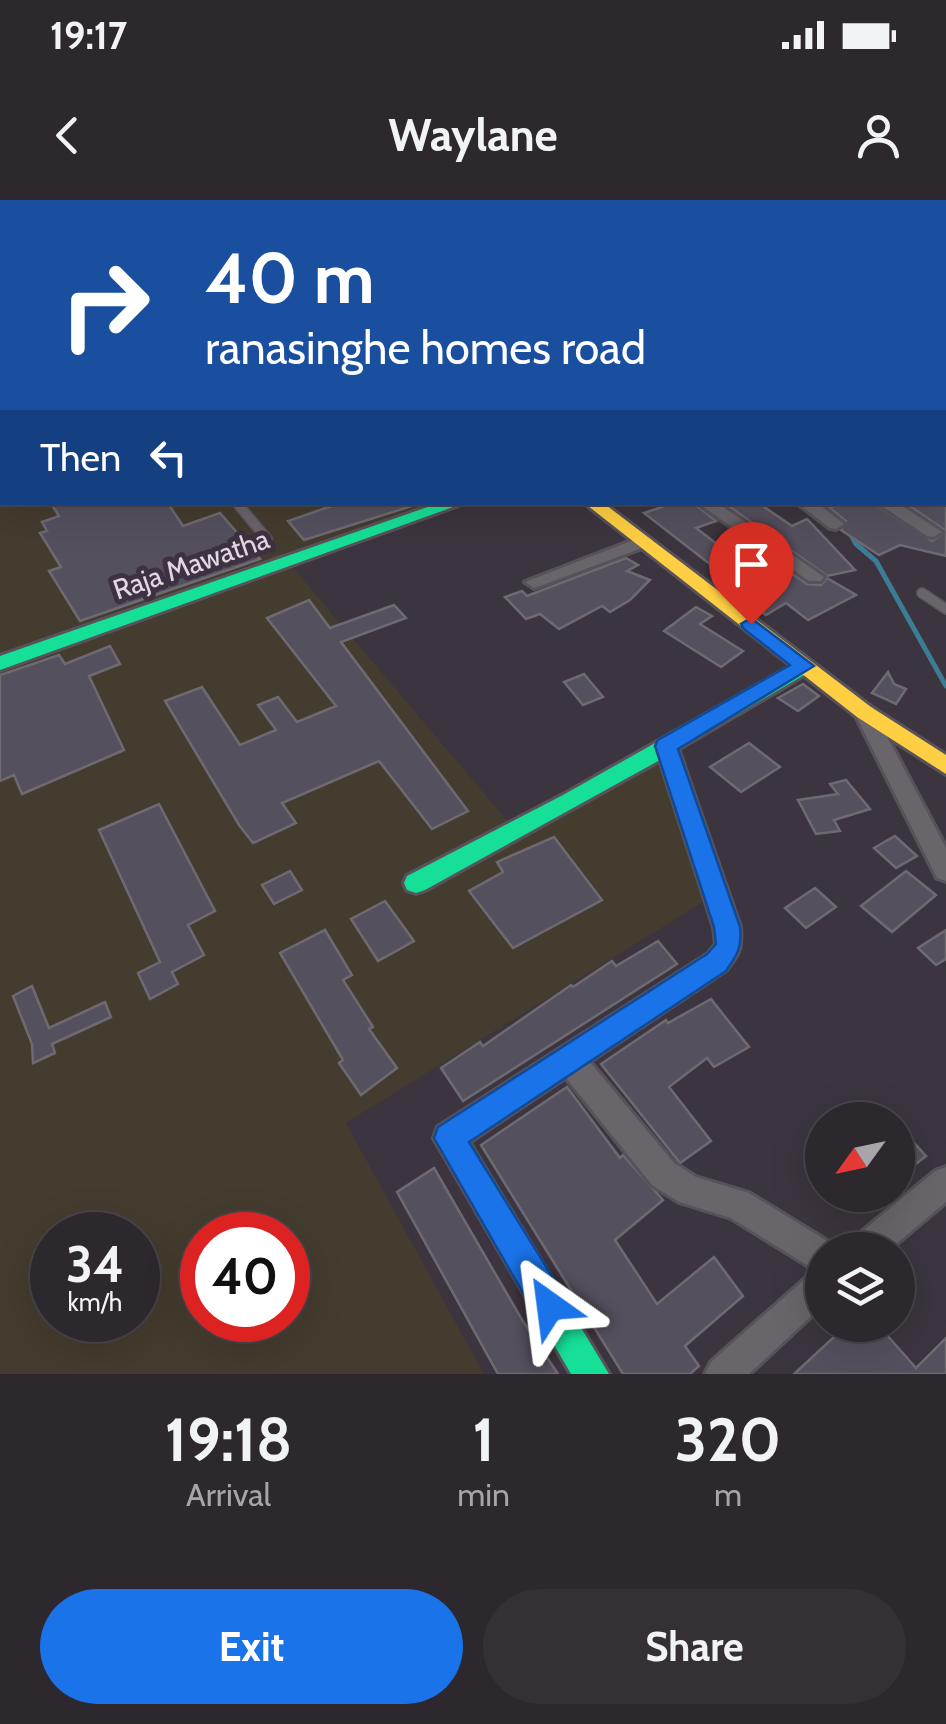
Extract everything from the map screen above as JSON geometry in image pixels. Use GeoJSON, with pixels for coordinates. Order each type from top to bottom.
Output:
{"type":"FeatureCollection","features":[{"type":"Feature","properties":{"kind":"street","name":"Raja Mawatha"},"geometry":{"type":"LineString","coordinates":[[0,663],[450,505]]}},
{"type":"Feature","properties":{"kind":"street"},"geometry":{"type":"LineString","coordinates":[[594,505],[864,712],[946,766]]}},
{"type":"Feature","properties":{"kind":"street"},"geometry":{"type":"LineString","coordinates":[[708,505],[814,578]]}},
{"type":"Feature","properties":{"kind":"street"},"geometry":{"type":"LineString","coordinates":[[808,505],[836,524]]}},
{"type":"Feature","properties":{"kind":"street"},"geometry":{"type":"LineString","coordinates":[[889,505],[932,532]]}},
{"type":"Feature","properties":{"kind":"street"},"geometry":{"type":"LineString","coordinates":[[534,582],[644,541]]}},
{"type":"Feature","properties":{"kind":"street"},"geometry":{"type":"LineString","coordinates":[[416,883],[804,666]]}},
{"type":"Feature","properties":{"kind":"street"},"geometry":{"type":"LineString","coordinates":[[864,712],[946,871]]}},
{"type":"Feature","properties":{"kind":"street"},"geometry":{"type":"LineString","coordinates":[[591,1374],[449,1138],[717,962],[729,946],[727,927],[666,746]]}},
{"type":"Feature","properties":{"kind":"street"},"geometry":{"type":"LineString","coordinates":[[569,1059],[663,1174],[690,1192],[738,1204],[805,1246]]}},
{"type":"Feature","properties":{"kind":"street"},"geometry":{"type":"LineString","coordinates":[[886,1232],[946,1182]]}},
{"type":"Feature","properties":{"kind":"street"},"geometry":{"type":"LineString","coordinates":[[723,1374],[805,1299]]}},
{"type":"Feature","properties":{"kind":"lane"},"geometry":{"type":"LineString","coordinates":[[239,505],[267,539]]}},
{"type":"Feature","properties":{"kind":"lane"},"geometry":{"type":"LineString","coordinates":[[922,593],[946,609]]}},
{"type":"Feature","properties":{"kind":"shaded area"},"geometry":{"type":"Polygon","coordinates":[[[0,505],[424,505],[0,657],[0,505]]]}},
{"type":"Feature","properties":{"kind":"shaded area"},"geometry":{"type":"Polygon","coordinates":[[[290,564],[510,824],[655,747],[729,886],[346,1123],[484,1374],[0,1374],[0,668],[290,564]]]}},
{"type":"Feature","properties":{"kind":"building"},"geometry":{"type":"Polygon","coordinates":[[[52,505],[169,505],[183,526],[220,513],[260,559],[80,621],[49,571],[61,567],[40,533],[47,531],[42,522],[59,516],[52,505]]]}},
{"type":"Feature","properties":{"kind":"building"},"geometry":{"type":"Polygon","coordinates":[[[334,505],[412,506],[304,540],[288,521],[334,505]]]}},
{"type":"Feature","properties":{"kind":"building"},"geometry":{"type":"Polygon","coordinates":[[[668,505],[696,505],[716,521],[696,528],[730,554],[751,545],[807,584],[821,585],[827,578],[856,595],[808,620],[786,603],[766,615],[748,603],[755,599],[644,513],[668,505]]]}},
{"type":"Feature","properties":{"kind":"building"},"geometry":{"type":"Polygon","coordinates":[[[727,505],[761,505],[792,526],[807,519],[855,570],[827,576],[727,505]]]}},
{"type":"Feature","properties":{"kind":"building"},"geometry":{"type":"Polygon","coordinates":[[[877,505],[932,541],[946,531],[946,556],[900,545],[879,555],[841,530],[846,521],[830,508],[877,505]]]}},
{"type":"Feature","properties":{"kind":"building"},"geometry":{"type":"Polygon","coordinates":[[[908,505],[946,505],[946,531],[908,505]]]}},
{"type":"Feature","properties":{"kind":"building"},"geometry":{"type":"Polygon","coordinates":[[[626,558],[638,565],[627,571],[650,580],[630,600],[610,612],[602,606],[559,629],[540,614],[526,619],[505,597],[522,591],[527,596],[626,558]]]}},
{"type":"Feature","properties":{"kind":"building"},"geometry":{"type":"Polygon","coordinates":[[[309,600],[330,628],[394,605],[406,618],[341,642],[468,811],[432,829],[379,761],[282,803],[296,823],[253,843],[239,825],[165,701],[202,687],[240,745],[276,730],[258,705],[278,697],[297,722],[336,706],[267,618],[309,600]]]}},
{"type":"Feature","properties":{"kind":"building"},"geometry":{"type":"Polygon","coordinates":[[[696,607],[712,616],[700,624],[743,651],[721,667],[664,631],[696,607]]]}},
{"type":"Feature","properties":{"kind":"building"},"geometry":{"type":"Polygon","coordinates":[[[110,646],[120,664],[89,676],[124,750],[22,794],[14,775],[0,781],[0,675],[59,655],[65,664],[110,646]]]}},
{"type":"Feature","properties":{"kind":"building"},"geometry":{"type":"Polygon","coordinates":[[[888,672],[894,684],[906,689],[896,704],[872,693],[888,672]]]}},
{"type":"Feature","properties":{"kind":"building"},"geometry":{"type":"Polygon","coordinates":[[[584,674],[603,697],[583,705],[564,682],[584,674]]]}},
{"type":"Feature","properties":{"kind":"building"},"geometry":{"type":"Polygon","coordinates":[[[803,684],[819,696],[798,711],[778,698],[803,684]]]}},
{"type":"Feature","properties":{"kind":"building"},"geometry":{"type":"Polygon","coordinates":[[[749,743],[780,767],[741,792],[710,767],[749,743]]]}},
{"type":"Feature","properties":{"kind":"building"},"geometry":{"type":"Polygon","coordinates":[[[846,780],[870,809],[834,820],[840,831],[816,834],[798,800],[838,794],[830,784],[846,780]]]}},
{"type":"Feature","properties":{"kind":"building"},"geometry":{"type":"Polygon","coordinates":[[[159,804],[215,911],[188,925],[204,955],[172,972],[178,984],[150,999],[138,973],[160,962],[99,830],[159,804]]]}},
{"type":"Feature","properties":{"kind":"building"},"geometry":{"type":"Polygon","coordinates":[[[895,836],[917,856],[896,868],[874,848],[895,836]]]}},
{"type":"Feature","properties":{"kind":"building"},"geometry":{"type":"Polygon","coordinates":[[[554,837],[602,900],[513,948],[469,891],[503,872],[497,862],[554,837]]]}},
{"type":"Feature","properties":{"kind":"building"},"geometry":{"type":"Polygon","coordinates":[[[290,871],[302,890],[274,904],[262,885],[290,871]]]}},
{"type":"Feature","properties":{"kind":"building"},"geometry":{"type":"Polygon","coordinates":[[[906,871],[936,895],[892,932],[861,906],[906,871]]]}},
{"type":"Feature","properties":{"kind":"building"},"geometry":{"type":"Polygon","coordinates":[[[815,888],[836,907],[806,928],[785,908],[815,888]]]}},
{"type":"Feature","properties":{"kind":"building"},"geometry":{"type":"Polygon","coordinates":[[[385,901],[414,941],[378,961],[351,919],[385,901]]]}},
{"type":"Feature","properties":{"kind":"building"},"geometry":{"type":"Polygon","coordinates":[[[325,930],[352,975],[343,980],[373,1027],[369,1029],[397,1068],[361,1095],[339,1063],[343,1060],[280,953],[325,930]]]}},
{"type":"Feature","properties":{"kind":"building"},"geometry":{"type":"Polygon","coordinates":[[[946,930],[946,959],[936,965],[918,948],[946,930]]]}},
{"type":"Feature","properties":{"kind":"building"},"geometry":{"type":"Polygon","coordinates":[[[658,941],[677,964],[463,1101],[441,1068],[480,1042],[483,1046],[612,961],[616,966],[658,941]]]}},
{"type":"Feature","properties":{"kind":"building"},"geometry":{"type":"Polygon","coordinates":[[[32,986],[49,1028],[105,1002],[111,1017],[52,1044],[55,1053],[33,1063],[32,1044],[13,996],[32,986]]]}},
{"type":"Feature","properties":{"kind":"building"},"geometry":{"type":"Polygon","coordinates":[[[711,999],[749,1047],[714,1067],[707,1058],[669,1087],[711,1141],[680,1163],[601,1064],[666,1020],[668,1023],[711,999]]]}},
{"type":"Feature","properties":{"kind":"building"},"geometry":{"type":"Polygon","coordinates":[[[567,1087],[620,1158],[623,1155],[663,1200],[615,1240],[657,1304],[714,1257],[743,1296],[685,1346],[699,1366],[690,1374],[623,1374],[481,1145],[567,1087]]]}},
{"type":"Feature","properties":{"kind":"building"},"geometry":{"type":"Polygon","coordinates":[[[915,1144],[926,1156],[915,1165],[915,1144]]]}},
{"type":"Feature","properties":{"kind":"building"},"geometry":{"type":"Polygon","coordinates":[[[434,1168],[558,1374],[498,1374],[397,1192],[434,1168]]]}},
{"type":"Feature","properties":{"kind":"building"},"geometry":{"type":"Polygon","coordinates":[[[946,1338],[946,1374],[794,1374],[829,1342],[893,1342],[916,1368],[946,1338]]]}},
{"type":"Feature","properties":{"kind":"waterway"},"geometry":{"type":"LineString","coordinates":[[845,515],[841,517],[856,544],[876,561],[946,686]]}},
{"type":"Feature","properties":{"kind":"traffic: fast"},"geometry":{"type":"LineString","coordinates":[[0,663],[450,505]]}},
{"type":"Feature","properties":{"kind":"traffic: fast"},"geometry":{"type":"LineString","coordinates":[[416,883],[571,801],[804,666]]}},
{"type":"Feature","properties":{"kind":"traffic: fast"},"geometry":{"type":"LineString","coordinates":[[591,1374],[449,1138],[717,962],[729,947],[727,927],[666,746]]}},
{"type":"Feature","properties":{"kind":"traffic: slow"},"geometry":{"type":"LineString","coordinates":[[595,505],[864,712],[946,766]]}},
{"type":"Feature","properties":{"kind":"route"},"geometry":{"type":"LineString","coordinates":[[550,1306],[449,1138],[717,962],[729,946],[727,927],[666,746],[804,666],[751,624]]}}]}
